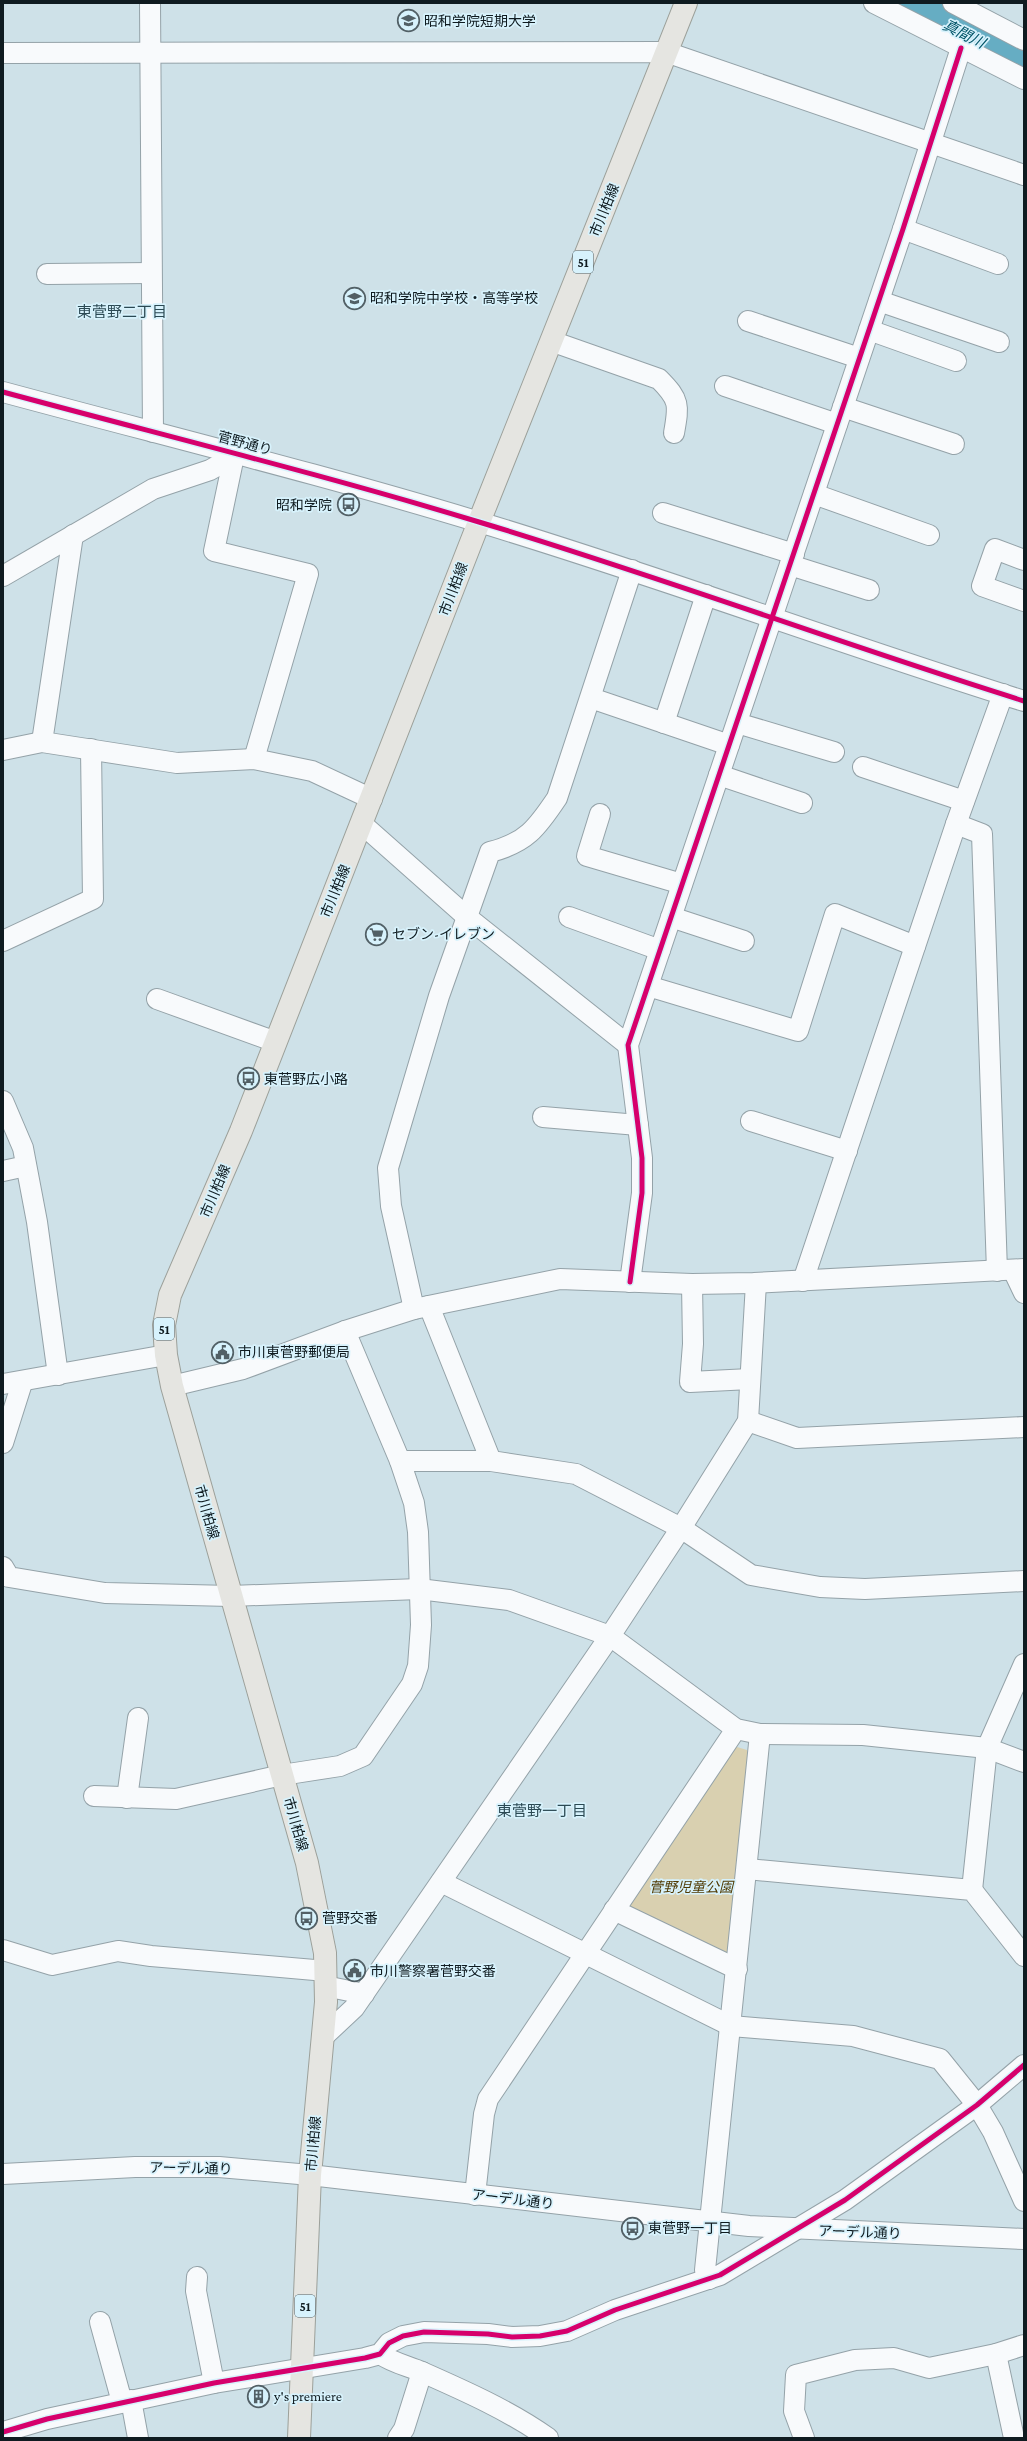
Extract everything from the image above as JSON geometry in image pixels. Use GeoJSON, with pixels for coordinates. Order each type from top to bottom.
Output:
{"type":"FeatureCollection","features":[{"type":"Feature","properties":{"kind":"main road","name":"市川柏線"},"geometry":{"type":"LineString","coordinates":[[299,2438],[310,2175],[323,2037],[325,1953],[307,1862],[172,1386],[166,1356],[164,1325],[170,1296],[241,1131],[479,522],[686,3]]}},
{"type":"Feature","properties":{"kind":"street"},"geometry":{"type":"LineString","coordinates":[[150,3],[152,432]]}},
{"type":"Feature","properties":{"kind":"street"},"geometry":{"type":"LineString","coordinates":[[874,3],[1024,79]]}},
{"type":"Feature","properties":{"kind":"street"},"geometry":{"type":"LineString","coordinates":[[952,3],[1023,35]]}},
{"type":"Feature","properties":{"kind":"street"},"geometry":{"type":"LineString","coordinates":[[630,1282],[642,1194],[642,1158],[628,1045],[879,301],[961,48]]}},
{"type":"Feature","properties":{"kind":"street"},"geometry":{"type":"LineString","coordinates":[[3,53],[150,54],[666,52],[1024,176]]}},
{"type":"Feature","properties":{"kind":"street"},"geometry":{"type":"LineString","coordinates":[[903,229],[998,264]]}},
{"type":"Feature","properties":{"kind":"street"},"geometry":{"type":"LineString","coordinates":[[47,274],[152,273]]}},
{"type":"Feature","properties":{"kind":"street"},"geometry":{"type":"LineString","coordinates":[[879,301],[999,342]]}},
{"type":"Feature","properties":{"kind":"street"},"geometry":{"type":"LineString","coordinates":[[748,321],[859,358]]}},
{"type":"Feature","properties":{"kind":"street"},"geometry":{"type":"LineString","coordinates":[[869,330],[956,361]]}},
{"type":"Feature","properties":{"kind":"street"},"geometry":{"type":"LineString","coordinates":[[551,341],[659,378],[669,389],[679,408],[674,433]]}},
{"type":"Feature","properties":{"kind":"street"},"geometry":{"type":"LineString","coordinates":[[725,386],[954,444]]}},
{"type":"Feature","properties":{"kind":"street","name":"菅野通り"},"geometry":{"type":"LineString","coordinates":[[3,392],[479,522],[632,570],[1024,701]]}},
{"type":"Feature","properties":{"kind":"street"},"geometry":{"type":"LineString","coordinates":[[3,576],[153,489],[210,470],[237,455]]}},
{"type":"Feature","properties":{"kind":"street"},"geometry":{"type":"LineString","coordinates":[[237,455],[214,551],[308,574],[254,759]]}},
{"type":"Feature","properties":{"kind":"street"},"geometry":{"type":"LineString","coordinates":[[814,494],[929,536]]}},
{"type":"Feature","properties":{"kind":"street"},"geometry":{"type":"LineString","coordinates":[[663,513],[869,590]]}},
{"type":"Feature","properties":{"kind":"street"},"geometry":{"type":"LineString","coordinates":[[42,742],[73,535]]}},
{"type":"Feature","properties":{"kind":"street"},"geometry":{"type":"LineString","coordinates":[[1024,560],[995,549],[982,586],[1024,601]]}},
{"type":"Feature","properties":{"kind":"street"},"geometry":{"type":"LineString","coordinates":[[491,1461],[422,1308],[391,1206],[388,1168],[440,996],[490,852],[510,847],[537,828],[557,798],[632,570]]}},
{"type":"Feature","properties":{"kind":"street"},"geometry":{"type":"LineString","coordinates":[[664,723],[706,595]]}},
{"type":"Feature","properties":{"kind":"street"},"geometry":{"type":"LineString","coordinates":[[803,1280],[956,824],[1003,694]]}},
{"type":"Feature","properties":{"kind":"street"},"geometry":{"type":"LineString","coordinates":[[591,698],[730,745]]}},
{"type":"Feature","properties":{"kind":"street"},"geometry":{"type":"LineString","coordinates":[[737,723],[834,752]]}},
{"type":"Feature","properties":{"kind":"street"},"geometry":{"type":"LineString","coordinates":[[3,750],[42,742],[177,763],[254,759],[312,772],[372,799]]}},
{"type":"Feature","properties":{"kind":"street"},"geometry":{"type":"LineString","coordinates":[[3,941],[93,898],[90,749]]}},
{"type":"Feature","properties":{"kind":"street"},"geometry":{"type":"LineString","coordinates":[[863,767],[964,801]]}},
{"type":"Feature","properties":{"kind":"street"},"geometry":{"type":"LineString","coordinates":[[719,775],[802,803]]}},
{"type":"Feature","properties":{"kind":"street"},"geometry":{"type":"LineString","coordinates":[[600,814],[587,856],[682,884]]}},
{"type":"Feature","properties":{"kind":"street"},"geometry":{"type":"LineString","coordinates":[[362,824],[467,917],[628,1045]]}},
{"type":"Feature","properties":{"kind":"street"},"geometry":{"type":"LineString","coordinates":[[956,824],[982,834],[1011,1270],[1024,1293]]}},
{"type":"Feature","properties":{"kind":"street"},"geometry":{"type":"LineString","coordinates":[[648,986],[798,1031],[835,914],[915,946]]}},
{"type":"Feature","properties":{"kind":"street"},"geometry":{"type":"LineString","coordinates":[[569,917],[660,950]]}},
{"type":"Feature","properties":{"kind":"street"},"geometry":{"type":"LineString","coordinates":[[672,917],[744,941]]}},
{"type":"Feature","properties":{"kind":"street"},"geometry":{"type":"LineString","coordinates":[[157,999],[276,1042]]}},
{"type":"Feature","properties":{"kind":"street"},"geometry":{"type":"LineString","coordinates":[[3,1101],[23,1148],[37,1222],[58,1375]]}},
{"type":"Feature","properties":{"kind":"street"},"geometry":{"type":"LineString","coordinates":[[543,1117],[638,1125]]}},
{"type":"Feature","properties":{"kind":"street"},"geometry":{"type":"LineString","coordinates":[[751,1121],[847,1151]]}},
{"type":"Feature","properties":{"kind":"street"},"geometry":{"type":"LineString","coordinates":[[3,1170],[26,1166]]}},
{"type":"Feature","properties":{"kind":"street"},"geometry":{"type":"LineString","coordinates":[[172,1386],[243,1369],[345,1331],[422,1308],[560,1279],[692,1284],[756,1283],[1011,1270]]}},
{"type":"Feature","properties":{"kind":"street"},"geometry":{"type":"LineString","coordinates":[[323,2037],[354,2008],[364,1994],[610,1636],[682,1528],[748,1421],[756,1283]]}},
{"type":"Feature","properties":{"kind":"street"},"geometry":{"type":"LineString","coordinates":[[692,1284],[693,1344],[690,1382],[750,1379]]}},
{"type":"Feature","properties":{"kind":"street"},"geometry":{"type":"LineString","coordinates":[[94,1796],[176,1799],[282,1775],[340,1766],[363,1756],[412,1684],[418,1666],[420,1632],[418,1532],[414,1503],[400,1461],[345,1331]]}},
{"type":"Feature","properties":{"kind":"street"},"geometry":{"type":"LineString","coordinates":[[3,1442],[13,1383],[166,1356]]}},
{"type":"Feature","properties":{"kind":"street"},"geometry":{"type":"LineString","coordinates":[[748,1421],[797,1438],[1024,1427]]}},
{"type":"Feature","properties":{"kind":"street"},"geometry":{"type":"LineString","coordinates":[[400,1461],[491,1461],[576,1474],[682,1528],[751,1575],[820,1587],[865,1589],[1024,1581]]}},
{"type":"Feature","properties":{"kind":"street"},"geometry":{"type":"LineString","coordinates":[[3,1567],[9,1577],[105,1593],[231,1596],[419,1590],[509,1600],[610,1636],[736,1729],[760,1734],[863,1735],[987,1748],[1024,1762]]}},
{"type":"Feature","properties":{"kind":"street"},"geometry":{"type":"LineString","coordinates":[[1024,1664],[987,1748],[972,1890],[1024,1956]]}},
{"type":"Feature","properties":{"kind":"street"},"geometry":{"type":"LineString","coordinates":[[128,1798],[138,1718]]}},
{"type":"Feature","properties":{"kind":"street"},"geometry":{"type":"LineString","coordinates":[[475,2195],[484,2114],[488,2099],[584,1953],[736,1729]]}},
{"type":"Feature","properties":{"kind":"street"},"geometry":{"type":"LineString","coordinates":[[709,2279],[705,2270],[760,1734]]}},
{"type":"Feature","properties":{"kind":"street"},"geometry":{"type":"LineString","coordinates":[[747,1869],[972,1890]]}},
{"type":"Feature","properties":{"kind":"street"},"geometry":{"type":"LineString","coordinates":[[441,1882],[731,2026],[853,2036],[940,2059],[977,2105],[993,2132],[1024,2201]]}},
{"type":"Feature","properties":{"kind":"street"},"geometry":{"type":"LineString","coordinates":[[614,1910],[737,1969]]}},
{"type":"Feature","properties":{"kind":"street"},"geometry":{"type":"LineString","coordinates":[[3,1950],[52,1965],[118,1951],[325,1978],[364,1994]]}},
{"type":"Feature","properties":{"kind":"street"},"geometry":{"type":"LineString","coordinates":[[3,2432],[46,2419],[214,2383],[380,2354],[389,2343],[424,2332],[488,2334],[512,2337],[540,2336],[567,2331],[615,2310],[720,2275],[792,2229],[822,2215],[845,2200],[977,2105],[1024,2065]]}},
{"type":"Feature","properties":{"kind":"street","name":"アーデル通り"},"geometry":{"type":"LineString","coordinates":[[3,2174],[183,2166],[310,2175],[711,2223],[792,2229],[1024,2239]]}},
{"type":"Feature","properties":{"kind":"street"},"geometry":{"type":"LineString","coordinates":[[197,2276],[196,2291],[214,2383]]}},
{"type":"Feature","properties":{"kind":"street"},"geometry":{"type":"LineString","coordinates":[[100,2322],[138,2438]]}},
{"type":"Feature","properties":{"kind":"street"},"geometry":{"type":"LineString","coordinates":[[804,2438],[794,2411],[796,2375],[855,2360],[894,2358],[929,2368],[996,2354],[1024,2345]]}},
{"type":"Feature","properties":{"kind":"street"},"geometry":{"type":"LineString","coordinates":[[380,2354],[389,2360],[422,2372],[524,2421],[548,2438]]}},
{"type":"Feature","properties":{"kind":"street"},"geometry":{"type":"LineString","coordinates":[[996,2354],[1014,2438]]}},
{"type":"Feature","properties":{"kind":"street"},"geometry":{"type":"LineString","coordinates":[[398,2438],[404,2429],[422,2372]]}},
{"type":"Feature","properties":{"kind":"green space","name":"菅野児童公園"},"geometry":{"type":"Polygon","coordinates":[[[737,1747],[747,1750],[750,1758],[730,1952],[725,1954],[629,1908],[626,1900],[729,1749],[737,1747]]]}},
{"type":"Feature","properties":{"kind":"waterway","name":"真間川"},"geometry":{"type":"LineString","coordinates":[[904,3],[1024,65]]}},
{"type":"Feature","properties":{"kind":"cycle path"},"geometry":{"type":"LineString","coordinates":[[630,1282],[642,1193],[642,1158],[628,1045],[903,229],[961,48]]}},
{"type":"Feature","properties":{"kind":"cycle path"},"geometry":{"type":"LineString","coordinates":[[3,392],[420,504],[616,565],[887,657],[1024,701]]}},
{"type":"Feature","properties":{"kind":"cycle path"},"geometry":{"type":"LineString","coordinates":[[3,2432],[47,2419],[214,2383],[365,2358],[380,2354],[389,2343],[403,2336],[424,2332],[488,2334],[512,2337],[540,2336],[567,2331],[615,2310],[720,2275],[845,2200],[977,2105],[1024,2065]]}},
{"type":"Feature","properties":{"kind":"place","name":"昭和学院短期大学"},"geometry":{"type":"Point","coordinates":[409,21]}},
{"type":"Feature","properties":{"kind":"place","name":"昭和学院中学校・高等学校"},"geometry":{"type":"Point","coordinates":[355,298]}},
{"type":"Feature","properties":{"kind":"place","name":"昭和学院"},"geometry":{"type":"Point","coordinates":[348,505]}},
{"type":"Feature","properties":{"kind":"place","name":"セブン-イレブン"},"geometry":{"type":"Point","coordinates":[376,934]}},
{"type":"Feature","properties":{"kind":"place","name":"東菅野広小路"},"geometry":{"type":"Point","coordinates":[248,1079]}},
{"type":"Feature","properties":{"kind":"place","name":"市川東菅野郵便局"},"geometry":{"type":"Point","coordinates":[223,1352]}},
{"type":"Feature","properties":{"kind":"place","name":"菅野交番"},"geometry":{"type":"Point","coordinates":[307,1918]}},
{"type":"Feature","properties":{"kind":"place","name":"市川警察署菅野交番"},"geometry":{"type":"Point","coordinates":[355,1971]}},
{"type":"Feature","properties":{"kind":"place","name":"東菅野一丁目"},"geometry":{"type":"Point","coordinates":[632,2228]}},
{"type":"Feature","properties":{"kind":"place","name":"y's premiere"},"geometry":{"type":"Point","coordinates":[259,2396]}},
{"type":"Feature","properties":{"kind":"district","name":"東菅野二丁目"},"geometry":{"type":"Point","coordinates":[122,312]}},
{"type":"Feature","properties":{"kind":"district","name":"東菅野一丁目"},"geometry":{"type":"Point","coordinates":[542,1811]}}]}
